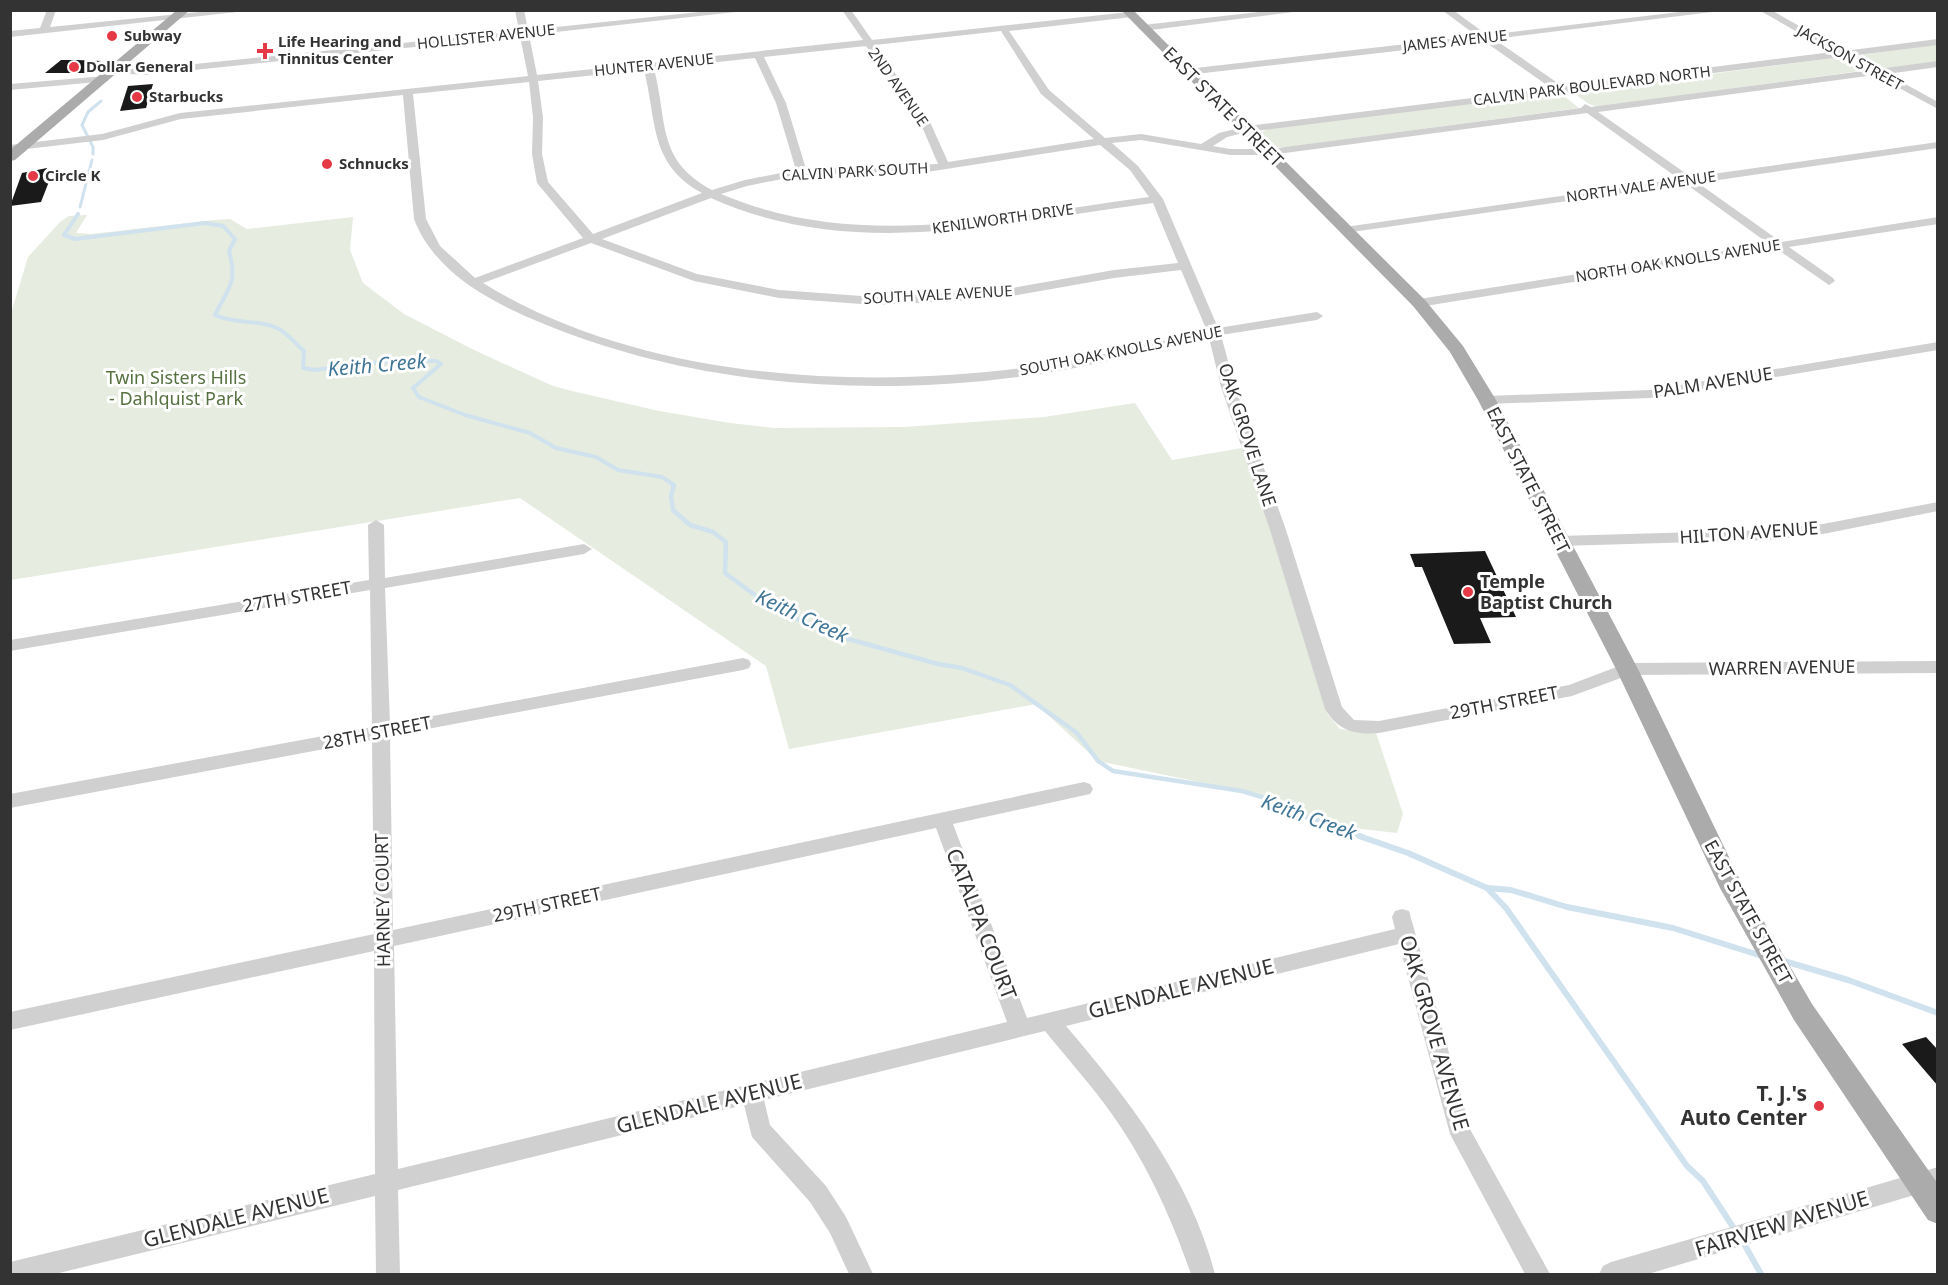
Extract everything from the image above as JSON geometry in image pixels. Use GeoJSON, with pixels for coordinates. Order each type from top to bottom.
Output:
{"type":"FeatureCollection","features":[{"type":"Feature","properties":{"kind":"main road","name":"EAST STATE STREET"},"geometry":{"type":"LineString","coordinates":[[1127,13],[1247,129],[1419,303],[1457,350],[1487,400],[1627,669],[1732,888],[1803,1012],[1928,1180],[1938,1210]]}},
{"type":"Feature","properties":{"kind":"main road"},"geometry":{"type":"LineString","coordinates":[[10,157],[17,147],[110,75],[181,14]]}},
{"type":"Feature","properties":{"kind":"street"},"geometry":{"type":"LineString","coordinates":[[44,31],[52,10]]}},
{"type":"Feature","properties":{"kind":"street"},"geometry":{"type":"LineString","coordinates":[[10,34],[181,14],[251,10]]}},
{"type":"Feature","properties":{"kind":"street"},"geometry":{"type":"LineString","coordinates":[[519,10],[533,78],[538,117],[537,154],[543,183],[590,238]]}},
{"type":"Feature","properties":{"kind":"street","name":"HOLLISTER AVENUE"},"geometry":{"type":"LineString","coordinates":[[10,87],[749,10]]}},
{"type":"Feature","properties":{"kind":"street","name":"2ND AVENUE"},"geometry":{"type":"LineString","coordinates":[[846,10],[867,43],[925,122],[945,167]]}},
{"type":"Feature","properties":{"kind":"street"},"geometry":{"type":"LineString","coordinates":[[1143,28],[1305,10]]}},
{"type":"Feature","properties":{"kind":"street"},"geometry":{"type":"LineString","coordinates":[[1446,10],[1829,280]]}},
{"type":"Feature","properties":{"kind":"street","name":"JAMES AVENUE"},"geometry":{"type":"LineString","coordinates":[[1187,72],[1724,10]]}},
{"type":"Feature","properties":{"kind":"street","name":"JACKSON STREET"},"geometry":{"type":"LineString","coordinates":[[1763,10],[1938,106]]}},
{"type":"Feature","properties":{"kind":"street","name":"HUNTER AVENUE"},"geometry":{"type":"LineString","coordinates":[[17,147],[103,137],[180,116],[1127,13]]}},
{"type":"Feature","properties":{"kind":"street","name":"OAK GROVE LANE"},"geometry":{"type":"LineString","coordinates":[[1003,28],[1046,92],[1134,168],[1157,199],[1214,333],[1228,387],[1278,530],[1334,710],[1344,723],[1360,729],[1379,728]]}},
{"type":"Feature","properties":{"kind":"street","name":"CALVIN PARK BOULEVARD NORTH"},"geometry":{"type":"LineString","coordinates":[[1204,147],[1230,152],[1270,152],[1841,54],[1938,42]]}},
{"type":"Feature","properties":{"kind":"street"},"geometry":{"type":"LineString","coordinates":[[759,54],[781,104],[802,172]]}},
{"type":"Feature","properties":{"kind":"street","name":"CALVIN PARK BOULEVARD NORTH"},"geometry":{"type":"LineString","coordinates":[[1247,129],[1876,72],[1938,64]]}},
{"type":"Feature","properties":{"kind":"street","name":"KENILWORTH DRIVE"},"geometry":{"type":"LineString","coordinates":[[648,66],[656,100],[661,139],[671,161],[684,176],[711,194],[768,217],[829,228],[884,231],[966,227],[1082,208],[1157,199]]}},
{"type":"Feature","properties":{"kind":"street","name":"SOUTH OAK KNOLLS AVENUE"},"geometry":{"type":"LineString","coordinates":[[408,91],[420,219],[424,234],[437,252],[475,282],[510,304],[551,323],[607,344],[671,360],[735,371],[796,376],[883,381],[958,378],[1036,370],[1214,333],[1317,316]]}},
{"type":"Feature","properties":{"kind":"street"},"geometry":{"type":"LineString","coordinates":[[1204,147],[1223,135],[1247,129]]}},
{"type":"Feature","properties":{"kind":"street","name":"CALVIN PARK SOUTH"},"geometry":{"type":"LineString","coordinates":[[475,282],[711,194],[745,183],[802,172],[885,171],[945,167],[1141,137],[1204,147]]}},
{"type":"Feature","properties":{"kind":"street","name":"NORTH VALE AVENUE"},"geometry":{"type":"LineString","coordinates":[[1345,230],[1938,144]]}},
{"type":"Feature","properties":{"kind":"street","name":"NORTH OAK KNOLLS AVENUE"},"geometry":{"type":"LineString","coordinates":[[1419,303],[1938,220]]}},
{"type":"Feature","properties":{"kind":"street","name":"SOUTH VALE AVENUE"},"geometry":{"type":"LineString","coordinates":[[590,238],[694,277],[779,294],[875,302],[995,295],[1114,274],[1185,266]]}},
{"type":"Feature","properties":{"kind":"street","name":"PALM AVENUE"},"geometry":{"type":"LineString","coordinates":[[1487,400],[1650,394],[1938,345]]}},
{"type":"Feature","properties":{"kind":"street","name":"HILTON AVENUE"},"geometry":{"type":"LineString","coordinates":[[1559,541],[1776,534],[1823,529],[1938,506]]}},
{"type":"Feature","properties":{"kind":"street","name":"HARNEY COURT"},"geometry":{"type":"LineString","coordinates":[[376,525],[388,1275]]}},
{"type":"Feature","properties":{"kind":"street","name":"27TH STREET"},"geometry":{"type":"LineString","coordinates":[[10,646],[584,549]]}},
{"type":"Feature","properties":{"kind":"street","name":"28TH STREET"},"geometry":{"type":"LineString","coordinates":[[10,801],[743,664]]}},
{"type":"Feature","properties":{"kind":"street","name":"WARREN AVENUE"},"geometry":{"type":"LineString","coordinates":[[1627,669],[1938,667]]}},
{"type":"Feature","properties":{"kind":"street","name":"29TH STREET"},"geometry":{"type":"LineString","coordinates":[[1379,728],[1572,690],[1627,669]]}},
{"type":"Feature","properties":{"kind":"street","name":"29TH STREET"},"geometry":{"type":"LineString","coordinates":[[10,1021],[1084,789]]}},
{"type":"Feature","properties":{"kind":"street","name":"CATALPA COURT"},"geometry":{"type":"LineString","coordinates":[[942,820],[1020,1028]]}},
{"type":"Feature","properties":{"kind":"street","name":"GLENDALE AVENUE"},"geometry":{"type":"LineString","coordinates":[[10,1274],[1049,1021],[1404,925]]}},
{"type":"Feature","properties":{"kind":"street","name":"OAK GROVE AVENUE"},"geometry":{"type":"LineString","coordinates":[[1404,925],[1461,1134],[1538,1275]]}},
{"type":"Feature","properties":{"kind":"street"},"geometry":{"type":"LineString","coordinates":[[1049,1021],[1114,1099],[1150,1154],[1179,1209],[1203,1275]]}},
{"type":"Feature","properties":{"kind":"street"},"geometry":{"type":"LineString","coordinates":[[752,1094],[762,1133],[795,1166],[818,1194],[843,1234],[861,1275]]}},
{"type":"Feature","properties":{"kind":"street","name":"FAIRVIEW AVENUE"},"geometry":{"type":"LineString","coordinates":[[1611,1275],[1928,1180]]}},
{"type":"Feature","properties":{"kind":"green space"},"geometry":{"type":"Polygon","coordinates":[[[1937,44],[1937,62],[1879,69],[1853,56],[1937,44]]]}},
{"type":"Feature","properties":{"kind":"green space"},"geometry":{"type":"Polygon","coordinates":[[[1841,57],[1866,70],[1598,107],[1589,104],[1572,92],[1841,57]]]}},
{"type":"Feature","properties":{"kind":"green space"},"geometry":{"type":"Polygon","coordinates":[[[1556,93],[1564,96],[1579,108],[1288,147],[1276,147],[1261,133],[1267,129],[1556,93]]]}},
{"type":"Feature","properties":{"kind":"green space","name":"Twin Sisters Hills - Dahlquist Park"},"geometry":{"type":"Polygon","coordinates":[[[87,215],[76,233],[91,234],[230,219],[247,229],[353,217],[350,250],[363,283],[404,314],[474,350],[553,386],[659,411],[774,428],[904,427],[1044,417],[1135,403],[1172,460],[1242,448],[1275,543],[1328,715],[1340,729],[1376,733],[1403,814],[1397,833],[1334,826],[1242,791],[1098,761],[1036,704],[789,749],[766,666],[520,498],[11,580],[11,313],[28,257],[61,221],[69,216],[87,215]]]}},
{"type":"Feature","properties":{"kind":"building","name":"Dollar General"},"geometry":{"type":"Polygon","coordinates":[[[61,60],[102,61],[87,73],[45,73],[61,60]]]}},
{"type":"Feature","properties":{"kind":"building","name":"Starbucks"},"geometry":{"type":"Polygon","coordinates":[[[153,84],[146,108],[120,111],[128,86],[153,84]]]}},
{"type":"Feature","properties":{"kind":"building"},"geometry":{"type":"Polygon","coordinates":[[[47,168],[44,179],[50,179],[41,202],[10,206],[22,173],[47,168]]]}},
{"type":"Feature","properties":{"kind":"building","name":"Temple Baptist Church"},"geometry":{"type":"Polygon","coordinates":[[[1485,551],[1516,617],[1480,618],[1491,643],[1454,644],[1422,567],[1415,567],[1410,554],[1485,551]]]}},
{"type":"Feature","properties":{"kind":"building"},"geometry":{"type":"Polygon","coordinates":[[[1926,1037],[1938,1050],[1938,1086],[1902,1044],[1926,1037]]]}},
{"type":"Feature","properties":{"kind":"waterway","name":"Keith Creek"},"geometry":{"type":"LineString","coordinates":[[93,154],[93,147],[82,125],[88,112],[101,101]]}},
{"type":"Feature","properties":{"kind":"waterway","name":"Keith Creek"},"geometry":{"type":"LineString","coordinates":[[80,207],[92,160]]}},
{"type":"Feature","properties":{"kind":"waterway","name":"Keith Creek"},"geometry":{"type":"LineString","coordinates":[[78,214],[64,235],[75,239],[205,223],[223,226],[235,239],[229,251],[232,262],[232,279],[228,292],[215,315],[279,329],[304,351],[303,368],[315,370],[387,361],[436,361],[441,364],[413,388],[419,397],[465,415],[530,433],[556,448],[596,457],[618,470],[662,477],[674,485],[673,487]]}},
{"type":"Feature","properties":{"kind":"waterway","name":"Keith Creek"},"geometry":{"type":"LineString","coordinates":[[674,486],[671,496],[673,510],[690,525],[713,532],[726,542],[725,573],[759,598],[790,616],[841,637],[938,664],[962,668],[1010,685],[1077,733],[1098,761],[1113,771],[1242,791],[1272,800],[1286,810],[1364,837]]}},
{"type":"Feature","properties":{"kind":"waterway","name":"Keith Creek"},"geometry":{"type":"LineString","coordinates":[[1359,836],[1408,853],[1487,888]]}},
{"type":"Feature","properties":{"kind":"waterway","name":"Keith Creek"},"geometry":{"type":"LineString","coordinates":[[1487,888],[1511,890],[1567,907],[1673,928],[1762,956]]}},
{"type":"Feature","properties":{"kind":"waterway"},"geometry":{"type":"LineString","coordinates":[[1487,888],[1506,908],[1687,1166],[1703,1181],[1735,1230]]}},
{"type":"Feature","properties":{"kind":"waterway","name":"Keith Creek"},"geometry":{"type":"LineString","coordinates":[[1784,961],[1848,980],[1938,1013]]}},
{"type":"Feature","properties":{"kind":"waterway"},"geometry":{"type":"LineString","coordinates":[[1743,1242],[1761,1274]]}},
{"type":"Feature","properties":{"kind":"place","name":"Subway"},"geometry":{"type":"Point","coordinates":[112,36]}},
{"type":"Feature","properties":{"kind":"place","name":"Life Hearing and Tinnitus Center"},"geometry":{"type":"Point","coordinates":[265,51]}},
{"type":"Feature","properties":{"kind":"place","name":"Dollar General"},"geometry":{"type":"Point","coordinates":[74,67]}},
{"type":"Feature","properties":{"kind":"place","name":"Starbucks"},"geometry":{"type":"Point","coordinates":[137,97]}},
{"type":"Feature","properties":{"kind":"place","name":"Schnucks"},"geometry":{"type":"Point","coordinates":[327,164]}},
{"type":"Feature","properties":{"kind":"place","name":"Circle K"},"geometry":{"type":"Point","coordinates":[33,176]}},
{"type":"Feature","properties":{"kind":"place","name":"Temple Baptist Church"},"geometry":{"type":"Point","coordinates":[1468,592]}},
{"type":"Feature","properties":{"kind":"place","name":"T. J.'s Auto Center"},"geometry":{"type":"Point","coordinates":[1819,1106]}}]}
